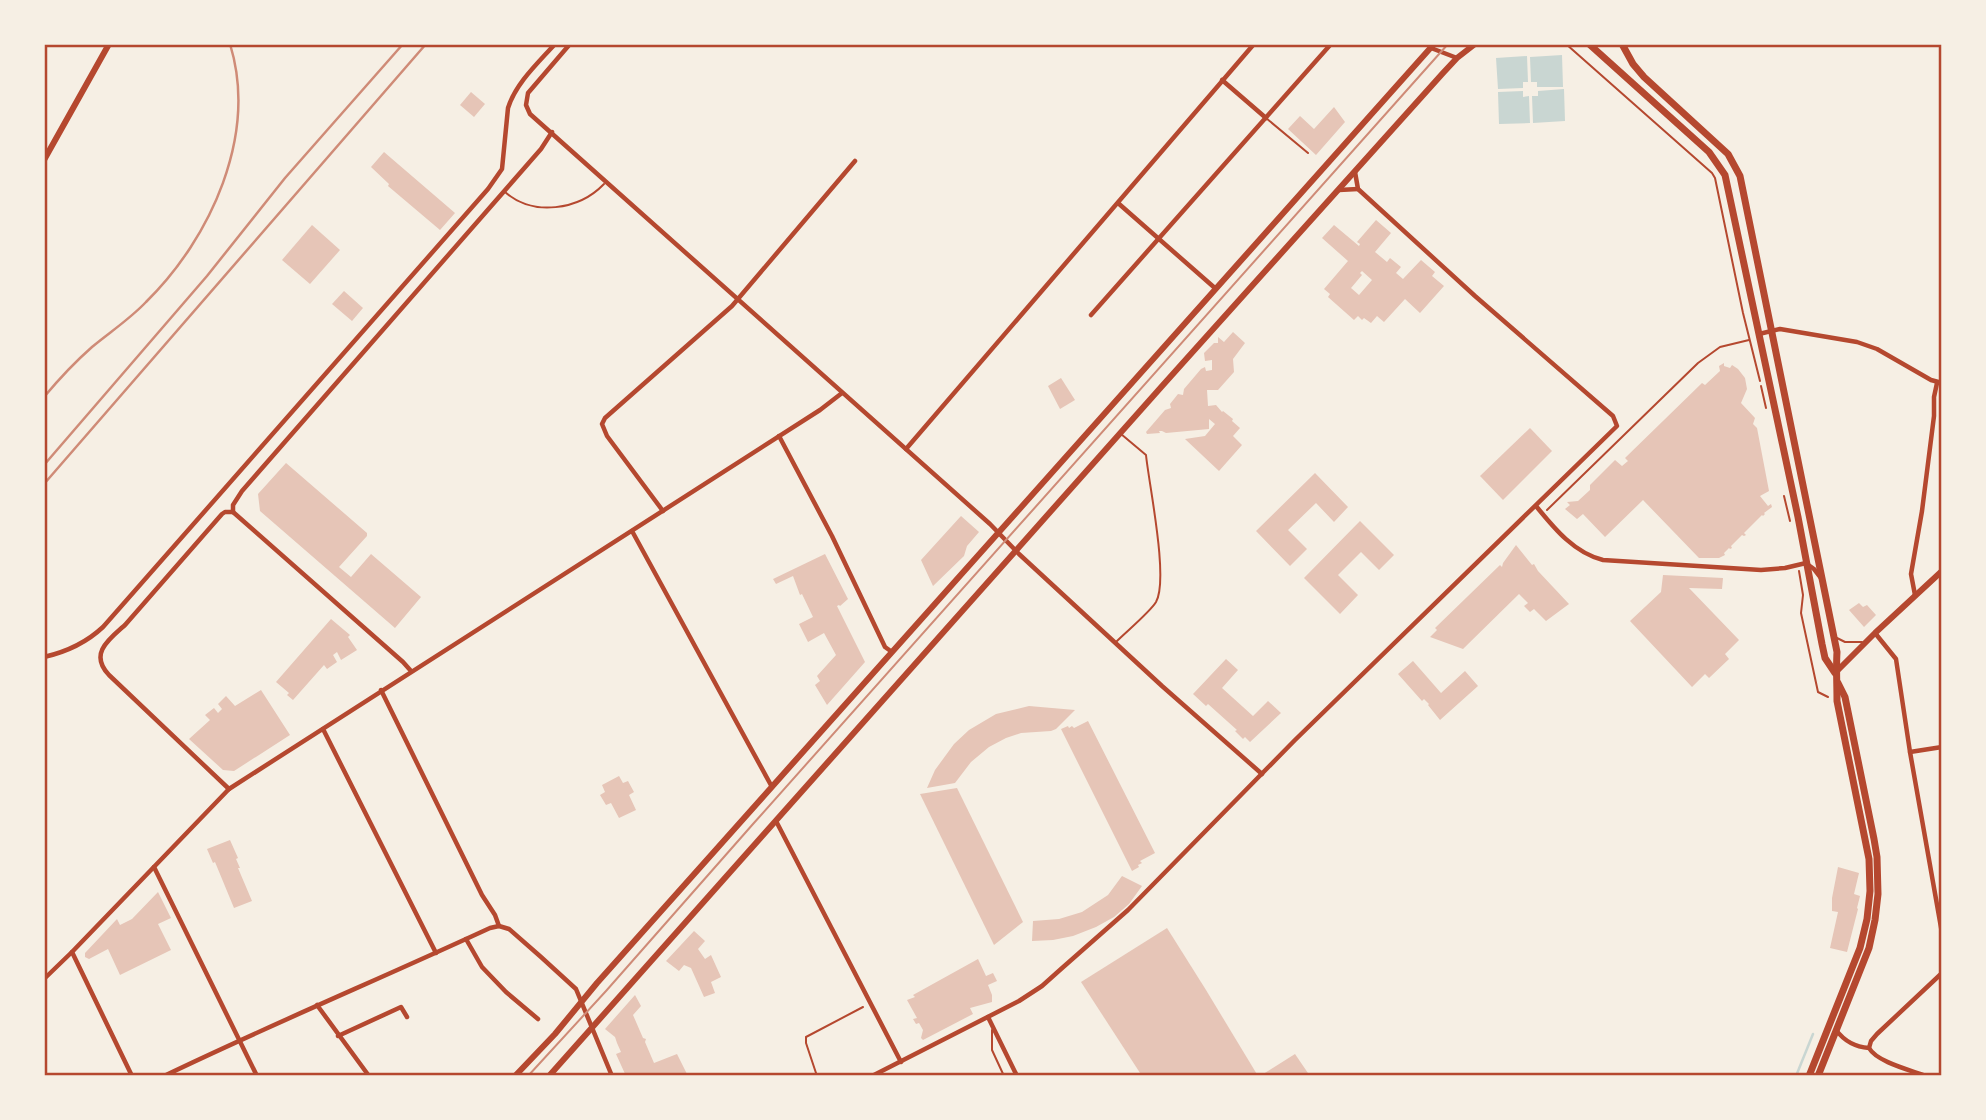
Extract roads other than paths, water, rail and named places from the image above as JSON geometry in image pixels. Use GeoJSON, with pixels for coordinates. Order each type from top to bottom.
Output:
{"type":"FeatureCollection","features":[{"type":"Feature","properties":{"kind":"main road"},"geometry":{"type":"LineString","coordinates":[[44,160],[110,44]]}},
{"type":"Feature","properties":{"kind":"main road"},"geometry":{"type":"LineString","coordinates":[[549,1076],[1120,433],[1457,58],[1475,44]]}},
{"type":"Feature","properties":{"kind":"main road"},"geometry":{"type":"LineString","coordinates":[[1589,44],[1709,152],[1722,170],[1731,200],[1798,517],[1802,565],[1825,657],[1845,697],[1874,839],[1878,894],[1869,948],[1818,1076]]}},
{"type":"Feature","properties":{"kind":"main road"},"geometry":{"type":"LineString","coordinates":[[1622,44],[1644,77],[1728,154],[1742,183],[1837,652],[1835,673]]}},
{"type":"Feature","properties":{"kind":"main road"},"geometry":{"type":"LineString","coordinates":[[515,1076],[1431,45]]}},
{"type":"Feature","properties":{"kind":"main road"},"geometry":{"type":"LineString","coordinates":[[1835,673],[1942,571]]}},
{"type":"Feature","properties":{"kind":"main road"},"geometry":{"type":"LineString","coordinates":[[1809,1076],[1860,948],[1870,891],[1870,859],[1837,701],[1838,683]]}},
{"type":"Feature","properties":{"kind":"street"},"geometry":{"type":"LineString","coordinates":[[44,657],[71,649],[100,630],[500,175],[511,100],[524,80],[555,44]]}},
{"type":"Feature","properties":{"kind":"street"},"geometry":{"type":"LineString","coordinates":[[570,44],[532,88],[526,99],[530,114],[990,524],[1005,541],[1262,774]]}},
{"type":"Feature","properties":{"kind":"street"},"geometry":{"type":"LineString","coordinates":[[906,449],[1254,44]]}},
{"type":"Feature","properties":{"kind":"street"},"geometry":{"type":"LineString","coordinates":[[1091,315],[1331,44]]}},
{"type":"Feature","properties":{"kind":"street"},"geometry":{"type":"LineString","coordinates":[[1431,45],[1457,58]]}},
{"type":"Feature","properties":{"kind":"street"},"geometry":{"type":"LineString","coordinates":[[1222,80],[1266,118]]}},
{"type":"Feature","properties":{"kind":"street"},"geometry":{"type":"LineString","coordinates":[[233,512],[233,505],[242,491],[541,149],[552,132]]}},
{"type":"Feature","properties":{"kind":"street"},"geometry":{"type":"LineString","coordinates":[[663,511],[607,436],[602,424],[605,418],[732,306],[855,161]]}},
{"type":"Feature","properties":{"kind":"street"},"geometry":{"type":"LineString","coordinates":[[872,1076],[1019,1001],[1042,986],[1119,918],[1617,426],[1614,416],[1475,296],[1358,189],[1355,172]]}},
{"type":"Feature","properties":{"kind":"street"},"geometry":{"type":"LineString","coordinates":[[1339,190],[1358,189]]}},
{"type":"Feature","properties":{"kind":"street"},"geometry":{"type":"LineString","coordinates":[[1118,203],[1216,289]]}},
{"type":"Feature","properties":{"kind":"street"},"geometry":{"type":"LineString","coordinates":[[1759,334],[1780,329],[1857,342],[1877,349],[1940,383],[1934,397],[1922,511],[1911,574],[1915,596]]}},
{"type":"Feature","properties":{"kind":"street"},"geometry":{"type":"LineString","coordinates":[[44,979],[229,789],[820,410],[842,393]]}},
{"type":"Feature","properties":{"kind":"street"},"geometry":{"type":"LineString","coordinates":[[779,436],[832,536],[885,647],[892,652]]}},
{"type":"Feature","properties":{"kind":"street"},"geometry":{"type":"LineString","coordinates":[[1536,506],[1569,542],[1590,557],[1728,569],[1772,569],[1802,565],[1814,569],[1821,578]]}},
{"type":"Feature","properties":{"kind":"street"},"geometry":{"type":"LineString","coordinates":[[229,789],[104,670],[100,660],[102,648],[225,512],[233,512],[411,671]]}},
{"type":"Feature","properties":{"kind":"street"},"geometry":{"type":"LineString","coordinates":[[632,531],[772,788]]}},
{"type":"Feature","properties":{"kind":"street"},"geometry":{"type":"LineString","coordinates":[[1802,565],[1817,548]]}},
{"type":"Feature","properties":{"kind":"street"},"geometry":{"type":"LineString","coordinates":[[1875,633],[1896,659],[1942,933]]}},
{"type":"Feature","properties":{"kind":"street"},"geometry":{"type":"LineString","coordinates":[[381,690],[499,926]]}},
{"type":"Feature","properties":{"kind":"street"},"geometry":{"type":"LineString","coordinates":[[323,729],[436,953]]}},
{"type":"Feature","properties":{"kind":"street"},"geometry":{"type":"LineString","coordinates":[[1910,752],[1942,747]]}},
{"type":"Feature","properties":{"kind":"street"},"geometry":{"type":"LineString","coordinates":[[776,821],[901,1062]]}},
{"type":"Feature","properties":{"kind":"street"},"geometry":{"type":"LineString","coordinates":[[154,867],[257,1076]]}},
{"type":"Feature","properties":{"kind":"street"},"geometry":{"type":"LineString","coordinates":[[164,1076],[317,1005],[499,926],[509,929],[576,989],[612,1076]]}},
{"type":"Feature","properties":{"kind":"street"},"geometry":{"type":"LineString","coordinates":[[466,939],[482,967],[538,1019]]}},
{"type":"Feature","properties":{"kind":"street"},"geometry":{"type":"LineString","coordinates":[[72,952],[132,1076]]}},
{"type":"Feature","properties":{"kind":"street"},"geometry":{"type":"LineString","coordinates":[[1869,1048],[1877,1034],[1942,973]]}},
{"type":"Feature","properties":{"kind":"street"},"geometry":{"type":"LineString","coordinates":[[317,1005],[369,1076]]}},
{"type":"Feature","properties":{"kind":"street"},"geometry":{"type":"LineString","coordinates":[[338,1036],[401,1007],[407,1017]]}},
{"type":"Feature","properties":{"kind":"street"},"geometry":{"type":"LineString","coordinates":[[988,1017],[1017,1076]]}},
{"type":"Feature","properties":{"kind":"street"},"geometry":{"type":"LineString","coordinates":[[1836,1030],[1844,1040],[1861,1048],[1869,1048]]}},
{"type":"Feature","properties":{"kind":"street"},"geometry":{"type":"LineString","coordinates":[[1869,1048],[1875,1056],[1909,1073],[1926,1076]]}},
{"type":"Feature","properties":{"kind":"lane"},"geometry":{"type":"LineString","coordinates":[[1266,118],[1308,153]]}},
{"type":"Feature","properties":{"kind":"lane"},"geometry":{"type":"LineString","coordinates":[[504,191],[529,205],[559,206],[588,197],[607,181]]}},
{"type":"Feature","properties":{"kind":"lane"},"geometry":{"type":"LineString","coordinates":[[1116,643],[1156,602],[1160,566],[1146,455],[1120,433]]}},
{"type":"Feature","properties":{"kind":"lane"},"geometry":{"type":"LineString","coordinates":[[1833,635],[1845,642],[1867,642]]}},
{"type":"Feature","properties":{"kind":"lane"},"geometry":{"type":"LineString","coordinates":[[992,1026],[992,1050],[1004,1076]]}},
{"type":"Feature","properties":{"kind":"waterway"},"geometry":{"type":"LineString","coordinates":[[1796,1076],[1813,1034]]}},
{"type":"Feature","properties":{"kind":"tram line"},"geometry":{"type":"LineString","coordinates":[[528,1076],[1448,44]]}},
{"type":"Feature","properties":{"kind":"railway"},"geometry":{"type":"LineString","coordinates":[[44,397],[79,359],[140,308],[169,276],[209,216],[233,149],[238,114],[237,79],[230,44]]}},
{"type":"Feature","properties":{"kind":"railway"},"geometry":{"type":"LineString","coordinates":[[44,465],[207,276],[285,178],[403,44]]}},
{"type":"Feature","properties":{"kind":"railway"},"geometry":{"type":"LineString","coordinates":[[44,484],[426,44]]}}]}
